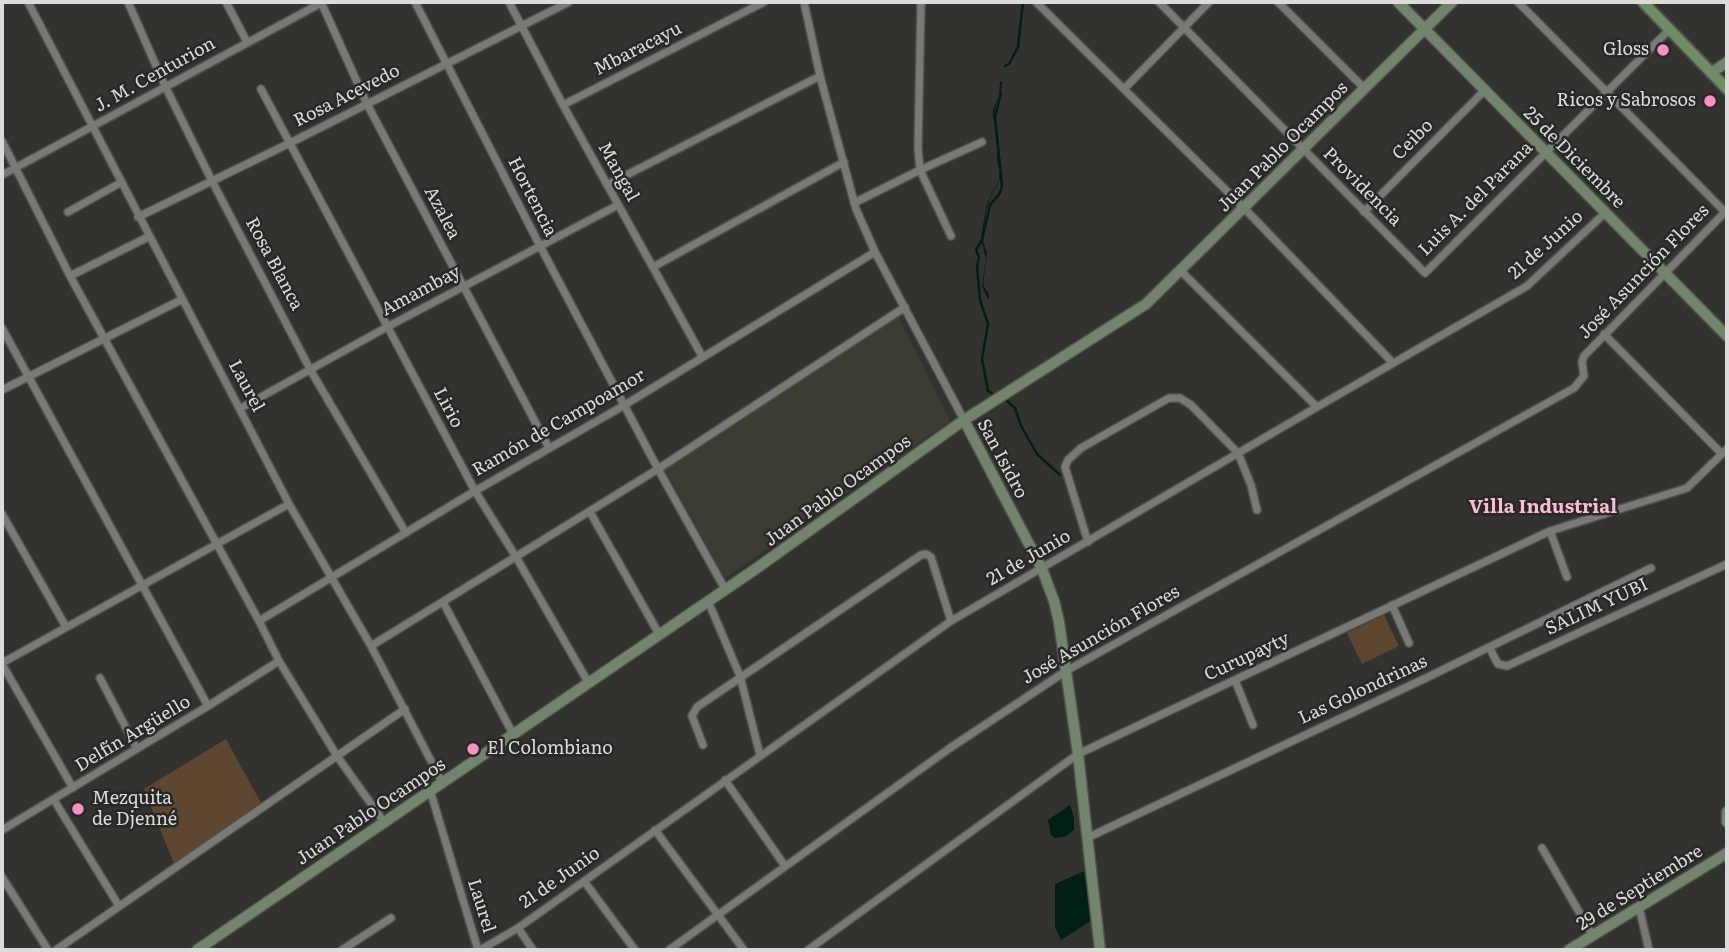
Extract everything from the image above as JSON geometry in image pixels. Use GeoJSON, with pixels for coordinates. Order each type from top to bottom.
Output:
{"type":"FeatureCollection","features":[{"type":"Feature","properties":{"kind":"main road"},"geometry":{"type":"LineString","coordinates":[[1643,2],[1727,89]]}},
{"type":"Feature","properties":{"kind":"street","name":"Laurel"},"geometry":{"type":"LineString","coordinates":[[28,2],[289,504],[371,646],[442,782]]}},
{"type":"Feature","properties":{"kind":"street","name":"Rosa Blanca"},"geometry":{"type":"LineString","coordinates":[[128,2],[165,86],[212,181],[311,371],[406,533]]}},
{"type":"Feature","properties":{"kind":"street"},"geometry":{"type":"LineString","coordinates":[[226,2],[247,42]]}},
{"type":"Feature","properties":{"kind":"street","name":"J. M. Centurion"},"geometry":{"type":"LineString","coordinates":[[2,176],[321,2]]}},
{"type":"Feature","properties":{"kind":"street","name":"Azalea"},"geometry":{"type":"LineString","coordinates":[[321,2],[367,104],[549,448]]}},
{"type":"Feature","properties":{"kind":"street","name":"Hortencia"},"geometry":{"type":"LineString","coordinates":[[415,2],[623,406],[725,589]]}},
{"type":"Feature","properties":{"kind":"street","name":"Mangal"},"geometry":{"type":"LineString","coordinates":[[509,2],[702,356]]}},
{"type":"Feature","properties":{"kind":"street","name":"Rosa Acevedo"},"geometry":{"type":"LineString","coordinates":[[138,217],[569,2]]}},
{"type":"Feature","properties":{"kind":"street","name":"Mbaracayu"},"geometry":{"type":"LineString","coordinates":[[564,105],[764,2]]}},
{"type":"Feature","properties":{"kind":"street","name":"San Isidro"},"geometry":{"type":"LineString","coordinates":[[804,2],[820,76],[854,203],[875,252],[1042,569],[1054,601],[1078,754],[1100,950]]}},
{"type":"Feature","properties":{"kind":"street"},"geometry":{"type":"LineString","coordinates":[[921,2],[918,148],[920,170],[951,236]]}},
{"type":"Feature","properties":{"kind":"street"},"geometry":{"type":"LineString","coordinates":[[1036,2],[1244,208],[1393,363]]}},
{"type":"Feature","properties":{"kind":"street","name":"Providencia"},"geometry":{"type":"LineString","coordinates":[[1159,2],[1425,273]]}},
{"type":"Feature","properties":{"kind":"street"},"geometry":{"type":"LineString","coordinates":[[1124,89],[1209,2]]}},
{"type":"Feature","properties":{"kind":"street"},"geometry":{"type":"LineString","coordinates":[[1278,2],[1365,89]]}},
{"type":"Feature","properties":{"kind":"street","name":"25 de Diciembre"},"geometry":{"type":"LineString","coordinates":[[1398,2],[1726,334]]}},
{"type":"Feature","properties":{"kind":"street","name":"Juan Pablo Ocampos"},"geometry":{"type":"LineString","coordinates":[[197,950],[708,601],[964,420],[1146,304],[1452,2]]}},
{"type":"Feature","properties":{"kind":"street"},"geometry":{"type":"LineString","coordinates":[[1518,2],[1726,211]]}},
{"type":"Feature","properties":{"kind":"street","name":"Luis A. del Parana"},"geometry":{"type":"LineString","coordinates":[[1425,273],[1670,30]]}},
{"type":"Feature","properties":{"kind":"street"},"geometry":{"type":"LineString","coordinates":[[1711,73],[1727,62]]}},
{"type":"Feature","properties":{"kind":"street"},"geometry":{"type":"LineString","coordinates":[[607,184],[820,76]]}},
{"type":"Feature","properties":{"kind":"street","name":"Lirio"},"geometry":{"type":"LineString","coordinates":[[261,89],[475,491],[588,682]]}},
{"type":"Feature","properties":{"kind":"street","name":"Ceibo"},"geometry":{"type":"LineString","coordinates":[[1364,212],[1485,90]]}},
{"type":"Feature","properties":{"kind":"street"},"geometry":{"type":"LineString","coordinates":[[2,141],[69,276],[260,621],[279,661],[337,756],[384,822]]}},
{"type":"Feature","properties":{"kind":"street"},"geometry":{"type":"LineString","coordinates":[[854,203],[982,142]]}},
{"type":"Feature","properties":{"kind":"street"},"geometry":{"type":"LineString","coordinates":[[653,267],[844,162]]}},
{"type":"Feature","properties":{"kind":"street"},"geometry":{"type":"LineString","coordinates":[[68,212],[120,183]]}},
{"type":"Feature","properties":{"kind":"street","name":"Amambay"},"geometry":{"type":"LineString","coordinates":[[241,408],[618,205]]}},
{"type":"Feature","properties":{"kind":"street","name":"José Asunción Flores"},"geometry":{"type":"LineString","coordinates":[[669,950],[950,748],[1066,671],[1574,388],[1584,375],[1584,356],[1726,211]]}},
{"type":"Feature","properties":{"kind":"street","name":"21 de Junio"},"geometry":{"type":"LineString","coordinates":[[479,950],[517,928],[951,621],[1527,286],[1605,213]]}},
{"type":"Feature","properties":{"kind":"street"},"geometry":{"type":"LineString","coordinates":[[69,276],[148,237]]}},
{"type":"Feature","properties":{"kind":"street","name":"Ramón de Campoamor"},"geometry":{"type":"LineString","coordinates":[[260,621],[475,491],[623,406],[875,252]]}},
{"type":"Feature","properties":{"kind":"street"},"geometry":{"type":"LineString","coordinates":[[1180,270],[1317,407]]}},
{"type":"Feature","properties":{"kind":"street"},"geometry":{"type":"LineString","coordinates":[[2,390],[181,300]]}},
{"type":"Feature","properties":{"kind":"street"},"geometry":{"type":"LineString","coordinates":[[371,646],[658,469],[905,307]]}},
{"type":"Feature","properties":{"kind":"street"},"geometry":{"type":"LineString","coordinates":[[2,328],[208,706]]}},
{"type":"Feature","properties":{"kind":"street"},"geometry":{"type":"LineString","coordinates":[[1604,334],[1725,451]]}},
{"type":"Feature","properties":{"kind":"street"},"geometry":{"type":"LineString","coordinates":[[1088,542],[1065,467],[1068,460],[1081,448],[1169,398],[1180,398],[1191,405],[1238,453],[1251,485],[1257,510]]}},
{"type":"Feature","properties":{"kind":"street","name":"Curupayty"},"geometry":{"type":"LineString","coordinates":[[808,950],[1078,754],[1549,531],[1687,488],[1725,451]]}},
{"type":"Feature","properties":{"kind":"street"},"geometry":{"type":"LineString","coordinates":[[73,788],[2,663],[289,504]]}},
{"type":"Feature","properties":{"kind":"street"},"geometry":{"type":"LineString","coordinates":[[590,512],[659,634]]}},
{"type":"Feature","properties":{"kind":"street"},"geometry":{"type":"LineString","coordinates":[[2,514],[66,627]]}},
{"type":"Feature","properties":{"kind":"street"},"geometry":{"type":"LineString","coordinates":[[1549,531],[1567,577]]}},
{"type":"Feature","properties":{"kind":"street"},"geometry":{"type":"LineString","coordinates":[[703,745],[692,716],[693,712],[740,676],[921,555],[931,557],[951,621]]}},
{"type":"Feature","properties":{"kind":"street","name":"SALIM YUBI"},"geometry":{"type":"LineString","coordinates":[[1489,647],[1498,664],[1507,666],[1727,564]]}},
{"type":"Feature","properties":{"kind":"street","name":"Las Golondrinas"},"geometry":{"type":"LineString","coordinates":[[1087,838],[1651,568]]}},
{"type":"Feature","properties":{"kind":"street"},"geometry":{"type":"LineString","coordinates":[[708,601],[740,676],[760,755]]}},
{"type":"Feature","properties":{"kind":"street"},"geometry":{"type":"LineString","coordinates":[[443,602],[513,734]]}},
{"type":"Feature","properties":{"kind":"street"},"geometry":{"type":"LineString","coordinates":[[1392,605],[1409,643]]}},
{"type":"Feature","properties":{"kind":"street","name":"Delfín Argüello"},"geometry":{"type":"LineString","coordinates":[[2,830],[279,661]]}},
{"type":"Feature","properties":{"kind":"street"},"geometry":{"type":"LineString","coordinates":[[100,678],[138,749]]}},
{"type":"Feature","properties":{"kind":"street"},"geometry":{"type":"LineString","coordinates":[[1235,680],[1254,725]]}},
{"type":"Feature","properties":{"kind":"street"},"geometry":{"type":"LineString","coordinates":[[56,950],[405,709]]}},
{"type":"Feature","properties":{"kind":"street"},"geometry":{"type":"LineString","coordinates":[[725,780],[785,866]]}},
{"type":"Feature","properties":{"kind":"street","name":"Laurel"},"geometry":{"type":"LineString","coordinates":[[430,790],[479,950]]}},
{"type":"Feature","properties":{"kind":"street"},"geometry":{"type":"LineString","coordinates":[[54,800],[119,906]]}},
{"type":"Feature","properties":{"kind":"street"},"geometry":{"type":"LineString","coordinates":[[1727,812],[1727,822]]}},
{"type":"Feature","properties":{"kind":"street"},"geometry":{"type":"LineString","coordinates":[[655,830],[744,950]]}},
{"type":"Feature","properties":{"kind":"street"},"geometry":{"type":"LineString","coordinates":[[1542,848],[1593,936]]}},
{"type":"Feature","properties":{"kind":"street","name":"29 de Septiembre"},"geometry":{"type":"LineString","coordinates":[[1569,950],[1727,853]]}},
{"type":"Feature","properties":{"kind":"street"},"geometry":{"type":"LineString","coordinates":[[2,877],[48,950]]}},
{"type":"Feature","properties":{"kind":"street"},"geometry":{"type":"LineString","coordinates":[[584,881],[635,950]]}},
{"type":"Feature","properties":{"kind":"street"},"geometry":{"type":"LineString","coordinates":[[1639,907],[1649,950]]}},
{"type":"Feature","properties":{"kind":"street"},"geometry":{"type":"LineString","coordinates":[[342,950],[391,918]]}},
{"type":"Feature","properties":{"kind":"street"},"geometry":{"type":"LineString","coordinates":[[517,928],[534,950]]}},
{"type":"Feature","properties":{"kind":"shaded area"},"geometry":{"type":"Polygon","coordinates":[[[1000,81],[1001,93],[994,117],[998,144],[993,116],[993,109],[999,96],[1000,81]]]}},
{"type":"Feature","properties":{"kind":"shaded area"},"geometry":{"type":"Polygon","coordinates":[[[998,144],[1001,173],[998,185],[987,207],[982,238],[987,253],[983,285],[989,294],[988,300],[982,286],[986,259],[981,238],[986,207],[993,190],[998,184],[1000,172],[997,160],[998,144]]]}},
{"type":"Feature","properties":{"kind":"shaded area"},"geometry":{"type":"Polygon","coordinates":[[[898,316],[950,421],[725,578],[661,463],[898,316]]]}},
{"type":"Feature","properties":{"kind":"shaded area"},"geometry":{"type":"Polygon","coordinates":[[[1384,615],[1399,646],[1362,664],[1347,633],[1384,615]]]}},
{"type":"Feature","properties":{"kind":"shaded area"},"geometry":{"type":"Polygon","coordinates":[[[226,739],[261,803],[174,864],[144,789],[226,739]]]}},
{"type":"Feature","properties":{"kind":"shaded area"},"geometry":{"type":"Polygon","coordinates":[[[1070,805],[1074,830],[1064,837],[1054,838],[1048,820],[1070,805]]]}},
{"type":"Feature","properties":{"kind":"shaded area"},"geometry":{"type":"Polygon","coordinates":[[[1084,871],[1092,920],[1061,940],[1055,927],[1055,884],[1084,871]]]}},
{"type":"Feature","properties":{"kind":"waterway"},"geometry":{"type":"LineString","coordinates":[[1005,66],[1009,64],[1018,47],[1023,2]]}},
{"type":"Feature","properties":{"kind":"waterway"},"geometry":{"type":"LineString","coordinates":[[993,394],[988,391],[982,359],[988,324],[980,300],[977,267],[979,257],[976,250],[982,240],[990,205],[1002,186],[995,117],[1001,93]]}},
{"type":"Feature","properties":{"kind":"waterway"},"geometry":{"type":"LineString","coordinates":[[1006,400],[1015,408],[1021,426],[1037,454],[1060,475]]}},
{"type":"Feature","properties":{"kind":"place","name":"Gloss"},"geometry":{"type":"Point","coordinates":[1663,50]}},
{"type":"Feature","properties":{"kind":"place","name":"Ricos y Sabrosos"},"geometry":{"type":"Point","coordinates":[1710,101]}},
{"type":"Feature","properties":{"kind":"place","name":"El Colombiano"},"geometry":{"type":"Point","coordinates":[473,749]}},
{"type":"Feature","properties":{"kind":"place","name":"Mezquita de Djenné"},"geometry":{"type":"Point","coordinates":[78,809]}},
{"type":"Feature","properties":{"kind":"district","name":"Villa Industrial"},"geometry":{"type":"Point","coordinates":[1543,507]}}]}
